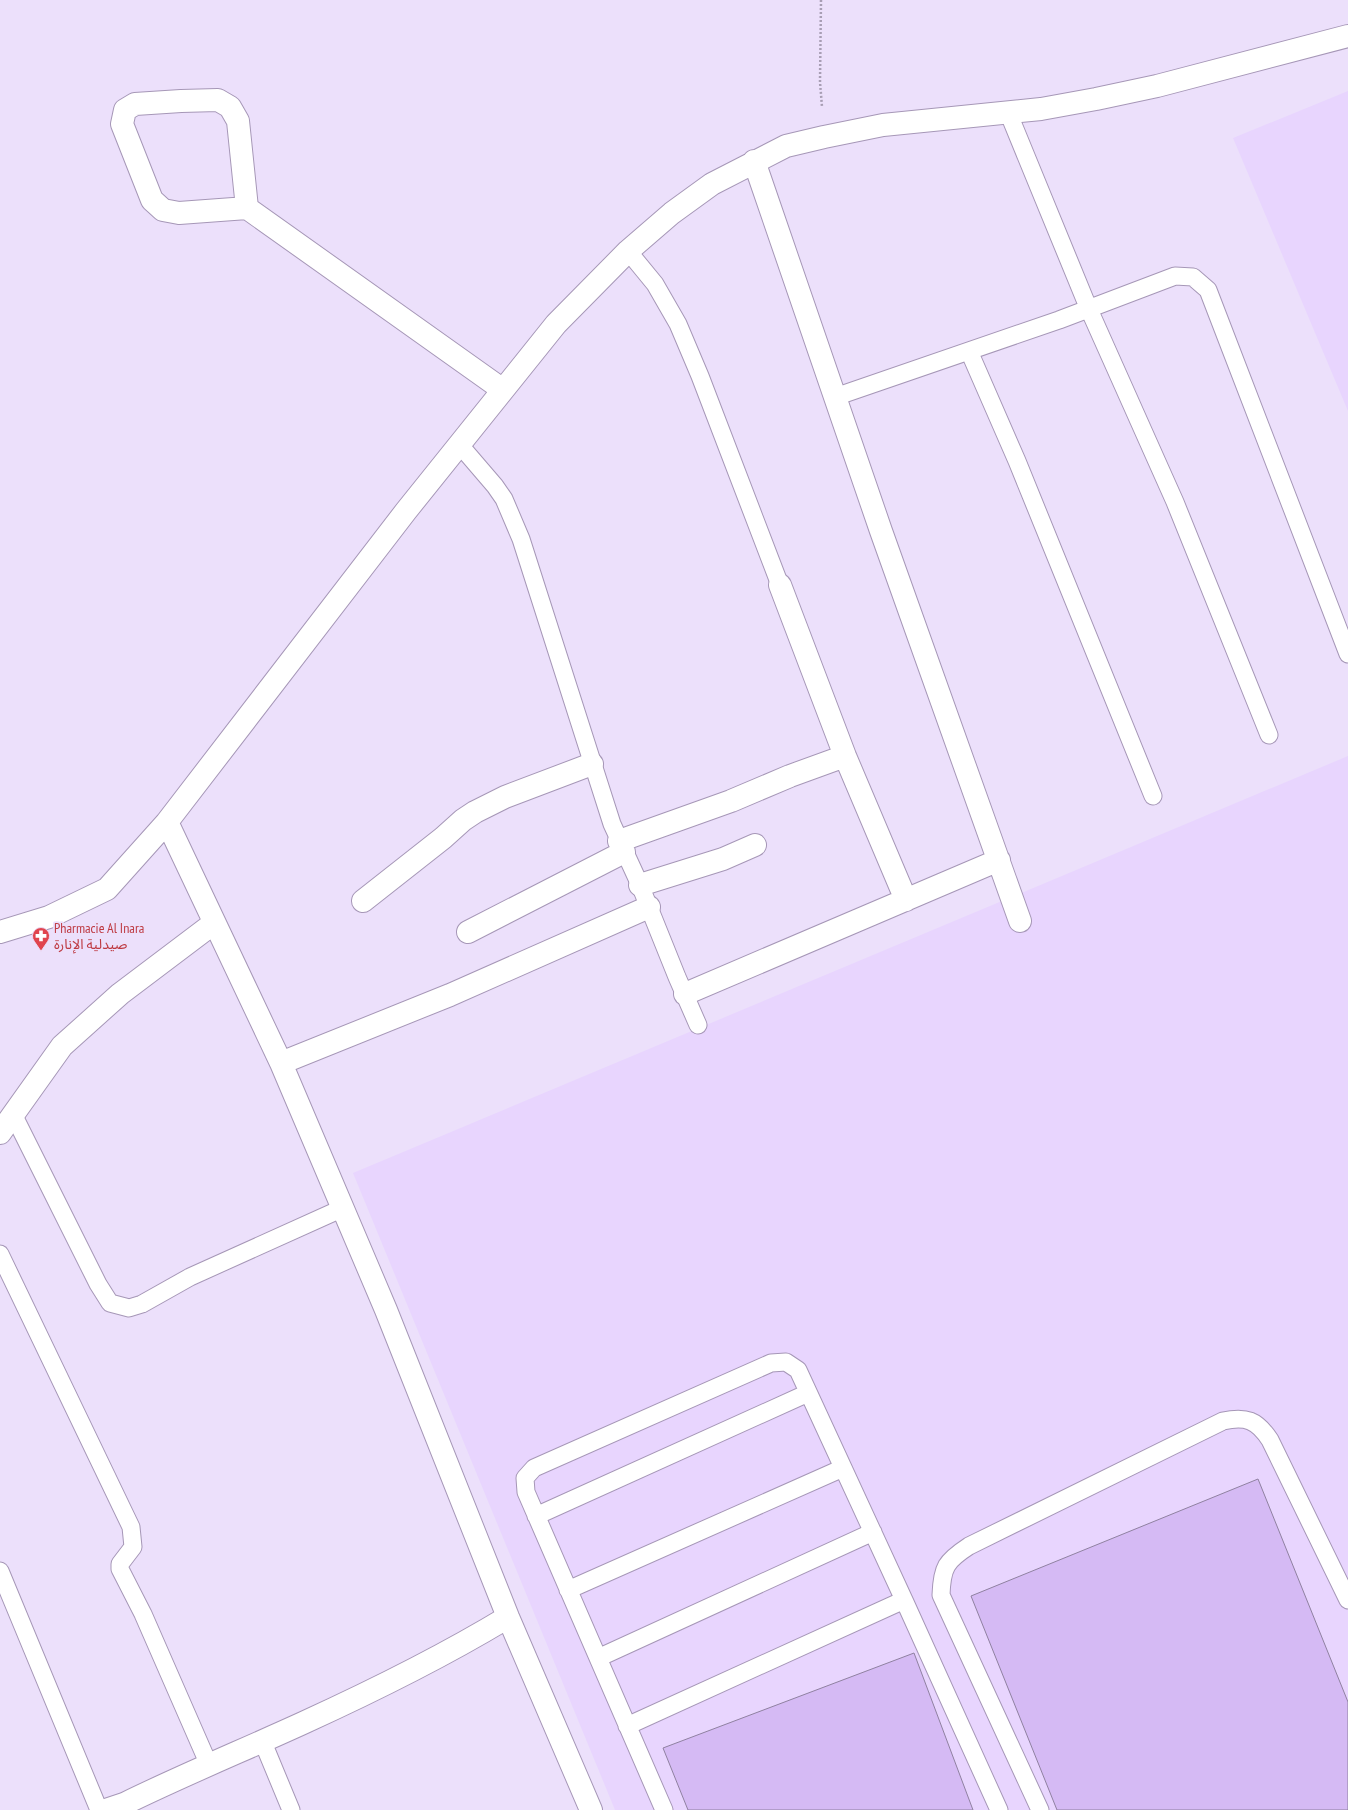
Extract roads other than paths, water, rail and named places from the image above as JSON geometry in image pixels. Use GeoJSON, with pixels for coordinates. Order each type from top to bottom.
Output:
{"type":"FeatureCollection","features":[{"type":"Feature","properties":{"kind":"street"},"geometry":{"type":"LineString","coordinates":[[0,932],[49,917],[107,889],[167,822],[459,444],[556,324],[628,251],[672,213],[712,184],[754,161],[786,146],[824,137],[883,125],[1041,109],[1096,99],[1150,88],[1348,36]]}},
{"type":"Feature","properties":{"kind":"street"},"geometry":{"type":"LineString","coordinates":[[247,208],[238,121],[230,107],[218,100],[181,101],[135,104],[125,110],[122,124],[152,200],[163,210],[179,213],[247,208],[503,390]]}},
{"type":"Feature","properties":{"kind":"street"},"geometry":{"type":"LineString","coordinates":[[754,161],[881,531],[1020,921]]}},
{"type":"Feature","properties":{"kind":"street"},"geometry":{"type":"LineString","coordinates":[[780,585],[845,756],[906,900]]}},
{"type":"Feature","properties":{"kind":"street"},"geometry":{"type":"LineString","coordinates":[[468,932],[622,846],[790,776],[845,756]]}},
{"type":"Feature","properties":{"kind":"street"},"geometry":{"type":"LineString","coordinates":[[363,901],[443,838],[463,820],[475,812],[505,797],[592,764]]}},
{"type":"Feature","properties":{"kind":"street"},"geometry":{"type":"LineString","coordinates":[[167,822],[281,1063],[386,1310],[508,1617],[591,1810]]}},
{"type":"Feature","properties":{"kind":"street"},"geometry":{"type":"LineString","coordinates":[[640,885],[755,846]]}},
{"type":"Feature","properties":{"kind":"street"},"geometry":{"type":"LineString","coordinates":[[685,994],[999,860]]}},
{"type":"Feature","properties":{"kind":"street"},"geometry":{"type":"LineString","coordinates":[[281,1063],[450,995],[649,907]]}},
{"type":"Feature","properties":{"kind":"street"},"geometry":{"type":"LineString","coordinates":[[0,1133],[62,1046],[120,994],[214,923]]}},
{"type":"Feature","properties":{"kind":"street"},"geometry":{"type":"LineString","coordinates":[[119,1808],[262,1740],[310,1720],[450,1651],[508,1617]]}},
{"type":"Feature","properties":{"kind":"lane"},"geometry":{"type":"LineString","coordinates":[[1008,112],[1088,307],[1175,502],[1269,735]]}},
{"type":"Feature","properties":{"kind":"lane"},"geometry":{"type":"LineString","coordinates":[[628,251],[655,284],[678,324],[700,376],[780,585]]}},
{"type":"Feature","properties":{"kind":"lane"},"geometry":{"type":"LineString","coordinates":[[835,397],[1059,320],[1088,307],[1175,276],[1193,277],[1208,290],[1348,654]]}},
{"type":"Feature","properties":{"kind":"lane"},"geometry":{"type":"LineString","coordinates":[[969,351],[1017,461],[1153,796]]}},
{"type":"Feature","properties":{"kind":"lane"},"geometry":{"type":"LineString","coordinates":[[459,444],[495,486],[514,522],[521,539],[612,824],[640,885],[698,1025]]}},
{"type":"Feature","properties":{"kind":"lane"},"geometry":{"type":"LineString","coordinates":[[14,1114],[98,1284],[110,1303],[129,1308],[142,1304],[190,1277],[343,1208]]}},
{"type":"Feature","properties":{"kind":"lane"},"geometry":{"type":"LineString","coordinates":[[0,1254],[131,1527],[133,1547],[120,1564],[120,1569],[143,1614],[209,1765]]}},
{"type":"Feature","properties":{"kind":"lane"},"geometry":{"type":"LineString","coordinates":[[664,1810],[536,1516],[526,1492],[525,1478],[534,1468],[771,1363],[786,1362],[798,1370],[999,1810]]}},
{"type":"Feature","properties":{"kind":"lane"},"geometry":{"type":"LineString","coordinates":[[536,1516],[808,1393]]}},
{"type":"Feature","properties":{"kind":"lane"},"geometry":{"type":"LineString","coordinates":[[1040,1810],[941,1595],[942,1575],[952,1557],[969,1546],[1216,1425],[1236,1418],[1250,1420],[1262,1428],[1270,1440],[1348,1600]]}},
{"type":"Feature","properties":{"kind":"lane"},"geometry":{"type":"LineString","coordinates":[[568,1590],[842,1468]]}},
{"type":"Feature","properties":{"kind":"lane"},"geometry":{"type":"LineString","coordinates":[[598,1658],[873,1532]]}},
{"type":"Feature","properties":{"kind":"lane"},"geometry":{"type":"LineString","coordinates":[[0,1571],[99,1810]]}},
{"type":"Feature","properties":{"kind":"lane"},"geometry":{"type":"LineString","coordinates":[[627,1726],[904,1600]]}},
{"type":"Feature","properties":{"kind":"lane"},"geometry":{"type":"LineString","coordinates":[[262,1740],[291,1810]]}},
{"type":"Feature","properties":{"kind":"place","name":"Pharmacie Al Inara صيدلية الإنارة"},"geometry":{"type":"Point","coordinates":[41,951]}}]}
